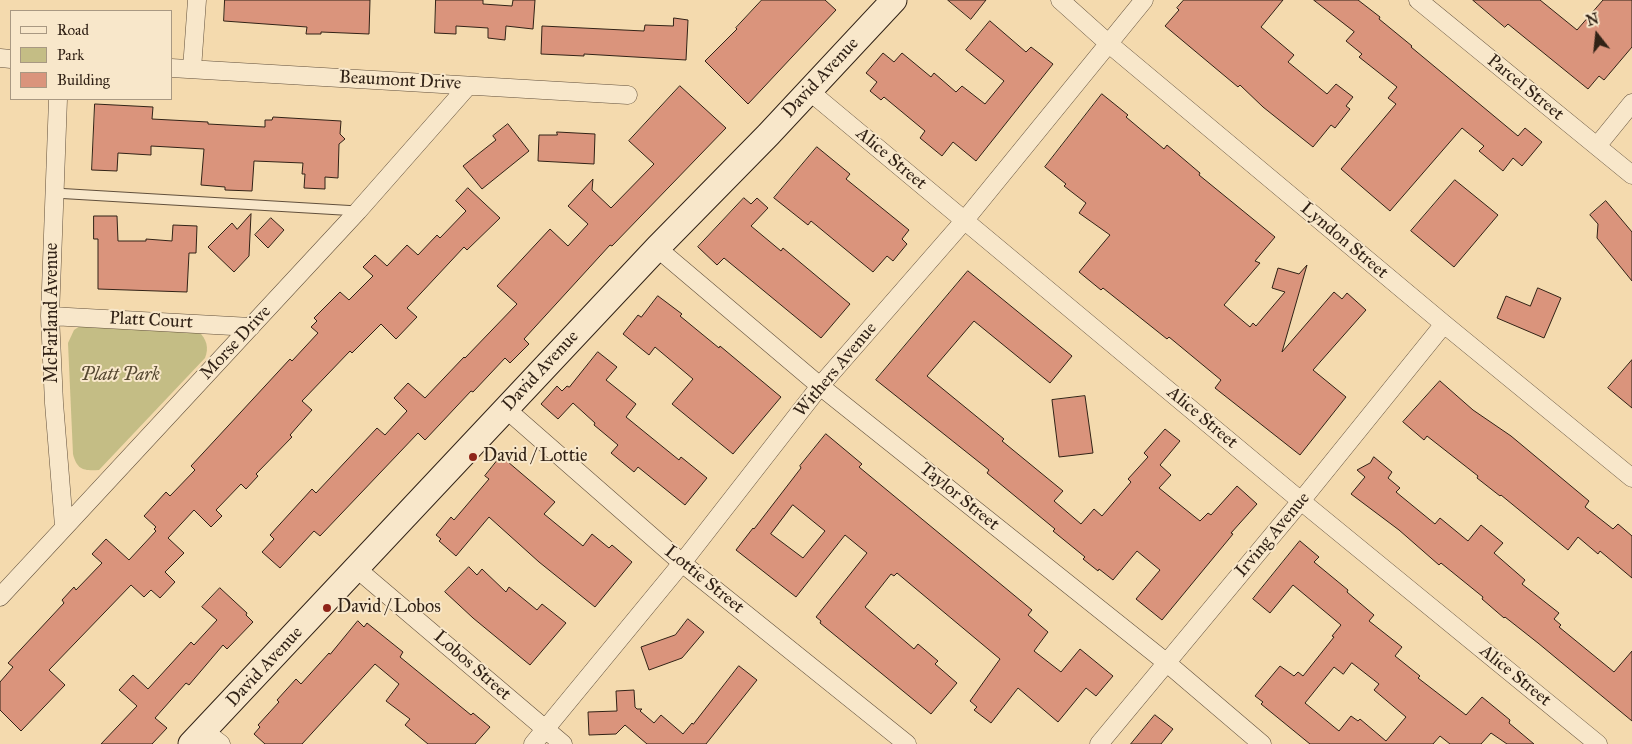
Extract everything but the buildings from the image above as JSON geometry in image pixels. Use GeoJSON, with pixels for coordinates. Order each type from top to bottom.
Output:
{"type":"FeatureCollection","features":[{"type":"Feature","properties":{"kind":"main road","name":"David Avenue"},"geometry":{"type":"LineString","coordinates":[[205,740],[358,569],[506,409],[657,248],[768,135],[894,0]]}},
{"type":"Feature","properties":{"kind":"street"},"geometry":{"type":"LineString","coordinates":[[192,69],[197,0]]}},
{"type":"Feature","properties":{"kind":"street","name":"Lyndon Street"},"geometry":{"type":"LineString","coordinates":[[1060,0],[1108,43],[1444,324],[1632,478]]}},
{"type":"Feature","properties":{"kind":"street","name":"Withers Avenue"},"geometry":{"type":"LineString","coordinates":[[534,744],[682,563],[820,386],[964,221],[1144,0]]}},
{"type":"Feature","properties":{"kind":"street","name":"Parcel Street"},"geometry":{"type":"LineString","coordinates":[[1418,0],[1632,175]]}},
{"type":"Feature","properties":{"kind":"street","name":"Beaumont Drive"},"geometry":{"type":"LineString","coordinates":[[172,68],[628,95]]}},
{"type":"Feature","properties":{"kind":"street","name":"Morse Drive"},"geometry":{"type":"LineString","coordinates":[[0,597],[358,211],[468,86]]}},
{"type":"Feature","properties":{"kind":"street","name":"Alice Street"},"geometry":{"type":"LineString","coordinates":[[808,90],[1301,501],[1598,744]]}},
{"type":"Feature","properties":{"kind":"street","name":"McFarland Avenue"},"geometry":{"type":"LineString","coordinates":[[58,100],[50,316],[54,403],[64,526]]}},
{"type":"Feature","properties":{"kind":"street"},"geometry":{"type":"LineString","coordinates":[[1596,146],[1632,103]]}},
{"type":"Feature","properties":{"kind":"street","name":"Taylor Street"},"geometry":{"type":"LineString","coordinates":[[657,248],[820,386],[1167,663],[1262,744]]}},
{"type":"Feature","properties":{"kind":"street","name":"Platt Court"},"geometry":{"type":"LineString","coordinates":[[50,316],[251,327]]}},
{"type":"Feature","properties":{"kind":"street","name":"Irving Avenue"},"geometry":{"type":"LineString","coordinates":[[1099,744],[1301,501],[1444,324]]}},
{"type":"Feature","properties":{"kind":"street","name":"Lottie Street"},"geometry":{"type":"LineString","coordinates":[[506,409],[682,563],[907,744]]}},
{"type":"Feature","properties":{"kind":"street","name":"Lobos Street"},"geometry":{"type":"LineString","coordinates":[[358,569],[563,744]]}},
{"type":"Feature","properties":{"kind":"lane"},"geometry":{"type":"LineString","coordinates":[[54,193],[358,211]]}},
{"type":"Feature","properties":{"kind":"green space","name":"Platt Park"},"geometry":{"type":"Polygon","coordinates":[[[80,326],[198,331],[205,340],[207,347],[205,358],[99,470],[85,470],[79,466],[73,454],[68,343],[74,330],[80,326]]]}},
{"type":"Feature","properties":{"kind":"place","name":"David / Lottie"},"geometry":{"type":"Point","coordinates":[473,457]}},
{"type":"Feature","properties":{"kind":"place","name":"David / Lobos"},"geometry":{"type":"Point","coordinates":[327,608]}}]}
